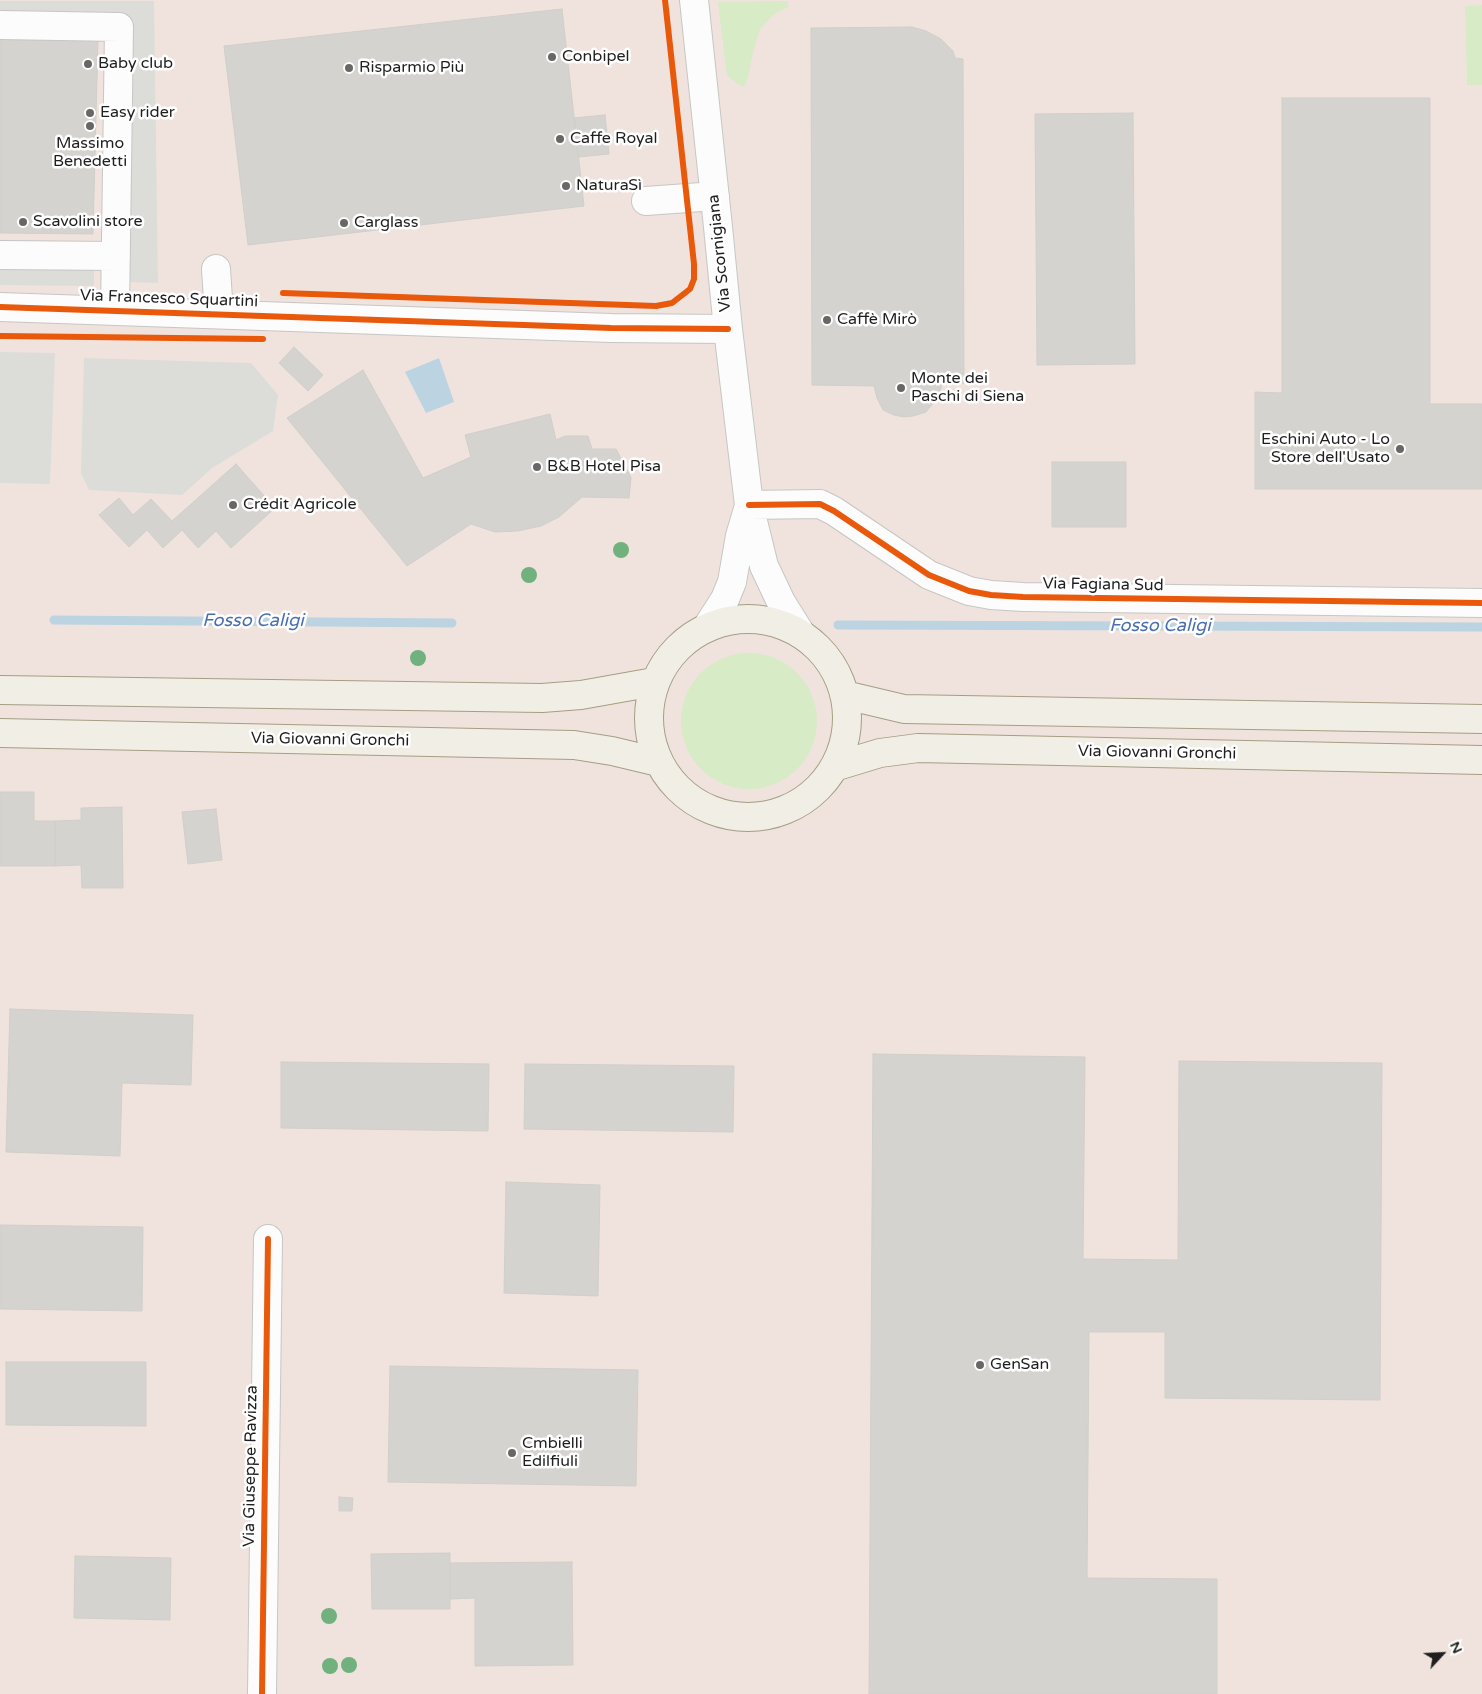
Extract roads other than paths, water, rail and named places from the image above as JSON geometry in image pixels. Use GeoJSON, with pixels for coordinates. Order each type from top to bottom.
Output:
{"type":"FeatureCollection","features":[{"type":"Feature","properties":{"kind":"main road"},"geometry":{"type":"LineString","coordinates":[[742,619],[762,620],[782,624],[801,634],[816,645],[828,660],[845,695],[846,730],[843,747],[834,767],[814,792],[793,807],[765,817],[738,818],[716,813],[700,806],[682,794],[670,780],[658,762],[652,746],[648,727],[650,699],[654,682],[663,666],[676,649],[688,638],[707,626],[742,619]]}},
{"type":"Feature","properties":{"kind":"main road"},"geometry":{"type":"LineString","coordinates":[[0,690],[542,698],[581,694],[654,682]]}},
{"type":"Feature","properties":{"kind":"main road"},"geometry":{"type":"LineString","coordinates":[[845,695],[904,709],[1482,719]]}},
{"type":"Feature","properties":{"kind":"main road","name":"Via Giovanni Gronchi"},"geometry":{"type":"LineString","coordinates":[[0,733],[574,745],[612,751],[658,762]]}},
{"type":"Feature","properties":{"kind":"main road","name":"Via Giovanni Gronchi"},"geometry":{"type":"LineString","coordinates":[[834,767],[880,753],[918,748],[1482,760]]}},
{"type":"Feature","properties":{"kind":"street","name":"Via Scornigiana"},"geometry":{"type":"LineString","coordinates":[[694,0],[728,329],[749,505],[764,566],[781,602],[801,634]]}},
{"type":"Feature","properties":{"kind":"street"},"geometry":{"type":"LineString","coordinates":[[0,25],[119,27],[114,310]]}},
{"type":"Feature","properties":{"kind":"street"},"geometry":{"type":"LineString","coordinates":[[646,201],[715,196]]}},
{"type":"Feature","properties":{"kind":"street"},"geometry":{"type":"LineString","coordinates":[[0,255],[116,256]]}},
{"type":"Feature","properties":{"kind":"street"},"geometry":{"type":"LineString","coordinates":[[216,269],[219,314]]}},
{"type":"Feature","properties":{"kind":"street","name":"Via Francesco Squartini"},"geometry":{"type":"LineString","coordinates":[[0,306],[612,328],[728,329]]}},
{"type":"Feature","properties":{"kind":"street","name":"Via Fagiana Sud"},"geometry":{"type":"LineString","coordinates":[[749,505],[820,504],[834,511],[930,575],[970,591],[991,595],[1482,603]]}},
{"type":"Feature","properties":{"kind":"street","name":"Via Scornigiana"},"geometry":{"type":"LineString","coordinates":[[707,626],[725,598],[732,582],[740,536],[749,505]]}},
{"type":"Feature","properties":{"kind":"street","name":"Via Giuseppe Ravizza"},"geometry":{"type":"LineString","coordinates":[[262,1694],[268,1239]]}},
{"type":"Feature","properties":{"kind":"water"},"geometry":{"type":"Polygon","coordinates":[[[439,358],[454,402],[426,413],[405,372],[439,358]]]}},
{"type":"Feature","properties":{"kind":"waterway","name":"Fosso Caligi"},"geometry":{"type":"LineString","coordinates":[[54,620],[452,623]]}},
{"type":"Feature","properties":{"kind":"waterway","name":"Fosso Caligi"},"geometry":{"type":"LineString","coordinates":[[838,625],[1482,627]]}},
{"type":"Feature","properties":{"kind":"place","name":"Conbipel"},"geometry":{"type":"Point","coordinates":[552,57]}},
{"type":"Feature","properties":{"kind":"place","name":"Baby club"},"geometry":{"type":"Point","coordinates":[88,64]}},
{"type":"Feature","properties":{"kind":"place","name":"Risparmio Più"},"geometry":{"type":"Point","coordinates":[349,68]}},
{"type":"Feature","properties":{"kind":"place","name":"Easy rider"},"geometry":{"type":"Point","coordinates":[90,113]}},
{"type":"Feature","properties":{"kind":"place","name":"Massimo Benedetti"},"geometry":{"type":"Point","coordinates":[90,126]}},
{"type":"Feature","properties":{"kind":"place","name":"Caffe Royal"},"geometry":{"type":"Point","coordinates":[560,139]}},
{"type":"Feature","properties":{"kind":"place","name":"NaturaSì"},"geometry":{"type":"Point","coordinates":[566,186]}},
{"type":"Feature","properties":{"kind":"place","name":"Scavolini store"},"geometry":{"type":"Point","coordinates":[23,222]}},
{"type":"Feature","properties":{"kind":"place","name":"Carglass"},"geometry":{"type":"Point","coordinates":[344,223]}},
{"type":"Feature","properties":{"kind":"place","name":"Caffè Mirò"},"geometry":{"type":"Point","coordinates":[827,320]}},
{"type":"Feature","properties":{"kind":"place","name":"Monte dei Paschi di Siena"},"geometry":{"type":"Point","coordinates":[901,388]}},
{"type":"Feature","properties":{"kind":"place","name":"Eschini Auto - Lo Store dell'Usato"},"geometry":{"type":"Point","coordinates":[1400,449]}},
{"type":"Feature","properties":{"kind":"place","name":"B&B Hotel Pisa"},"geometry":{"type":"Point","coordinates":[537,467]}},
{"type":"Feature","properties":{"kind":"place","name":"Crédit Agricole"},"geometry":{"type":"Point","coordinates":[233,505]}},
{"type":"Feature","properties":{"kind":"place","name":"GenSan"},"geometry":{"type":"Point","coordinates":[980,1365]}},
{"type":"Feature","properties":{"kind":"place","name":"Cmbielli Edilfiuli"},"geometry":{"type":"Point","coordinates":[512,1453]}}]}
